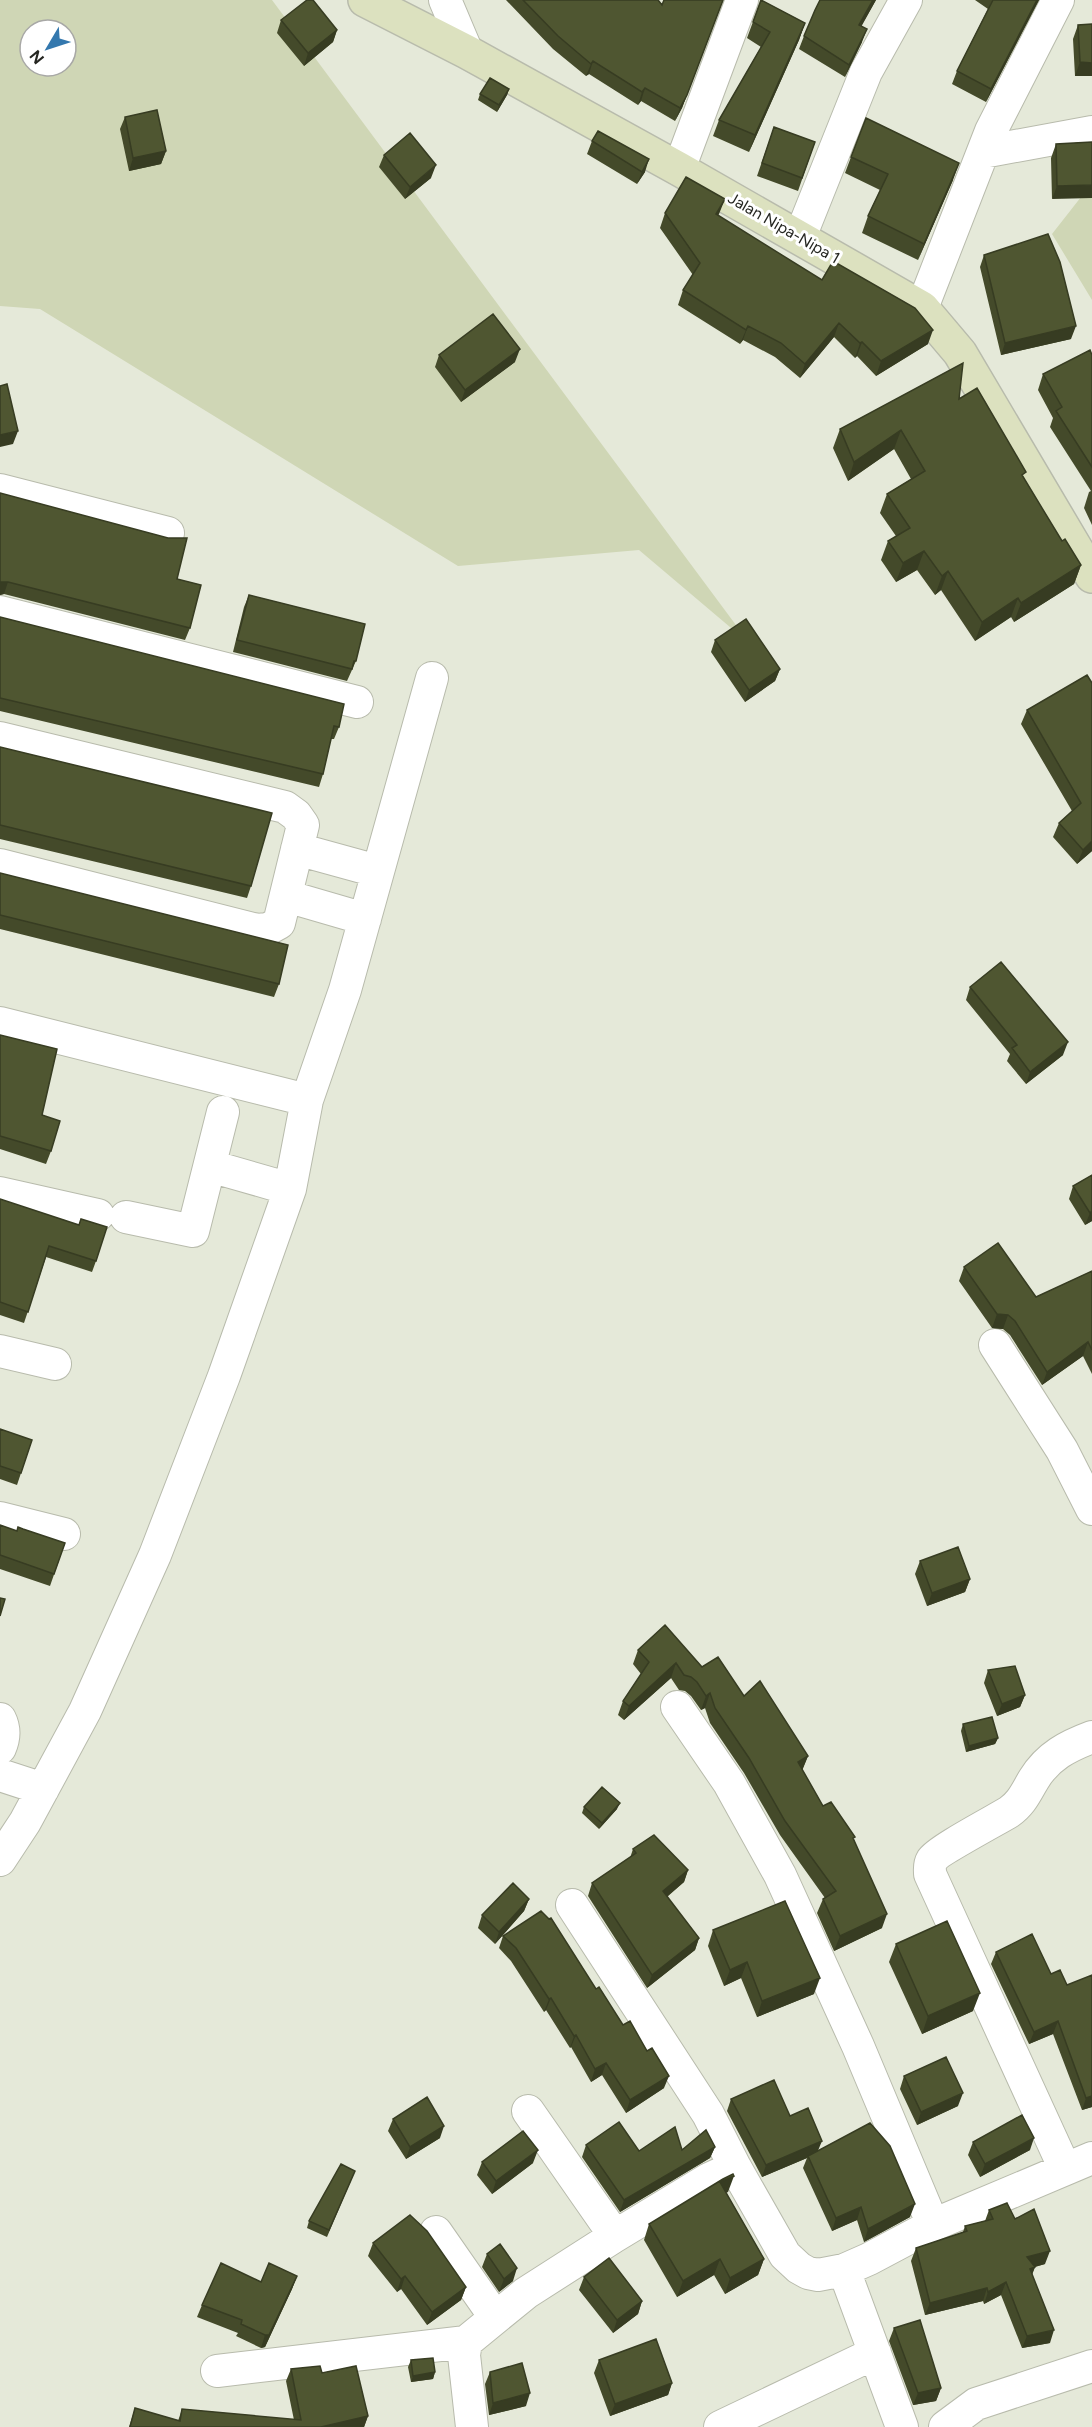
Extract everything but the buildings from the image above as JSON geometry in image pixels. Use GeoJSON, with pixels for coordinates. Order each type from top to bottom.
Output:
{"type":"FeatureCollection","features":[{"type":"Feature","properties":{"kind":"street","name":"Jalan Nipa-Nipa 1"},"geometry":{"type":"LineString","coordinates":[[365,0],[467,52],[680,169],[922,308],[960,353],[1092,576]]}},
{"type":"Feature","properties":{"kind":"street"},"geometry":{"type":"LineString","coordinates":[[445,0],[467,52]]}},
{"type":"Feature","properties":{"kind":"street"},"geometry":{"type":"LineString","coordinates":[[680,169],[742,0]]}},
{"type":"Feature","properties":{"kind":"street"},"geometry":{"type":"LineString","coordinates":[[800,237],[866,72],[906,0]]}},
{"type":"Feature","properties":{"kind":"street"},"geometry":{"type":"LineString","coordinates":[[922,308],[991,131],[1058,0]]}},
{"type":"Feature","properties":{"kind":"street"},"geometry":{"type":"LineString","coordinates":[[983,152],[1092,132]]}},
{"type":"Feature","properties":{"kind":"street"},"geometry":{"type":"LineString","coordinates":[[0,490],[168,533]]}},
{"type":"Feature","properties":{"kind":"street"},"geometry":{"type":"LineString","coordinates":[[0,612],[357,702]]}},
{"type":"Feature","properties":{"kind":"street"},"geometry":{"type":"LineString","coordinates":[[0,1860],[25,1822],[85,1711],[155,1555],[224,1376],[290,1189],[308,1100],[345,990],[432,678]]}},
{"type":"Feature","properties":{"kind":"street"},"geometry":{"type":"LineString","coordinates":[[0,738],[285,807],[296,815],[303,825],[279,923],[268,929],[257,930],[0,865]]}},
{"type":"Feature","properties":{"kind":"street"},"geometry":{"type":"LineString","coordinates":[[297,849],[377,872]]}},
{"type":"Feature","properties":{"kind":"street"},"geometry":{"type":"LineString","coordinates":[[286,896],[364,919]]}},
{"type":"Feature","properties":{"kind":"street"},"geometry":{"type":"LineString","coordinates":[[0,1023],[308,1100]]}},
{"type":"Feature","properties":{"kind":"street"},"geometry":{"type":"LineString","coordinates":[[0,1193],[193,1231],[223,1112]]}},
{"type":"Feature","properties":{"kind":"street"},"geometry":{"type":"LineString","coordinates":[[210,1166],[290,1189]]}},
{"type":"Feature","properties":{"kind":"street"},"geometry":{"type":"LineString","coordinates":[[995,1345],[1062,1450],[1092,1509]]}},
{"type":"Feature","properties":{"kind":"street"},"geometry":{"type":"LineString","coordinates":[[0,1351],[55,1364]]}},
{"type":"Feature","properties":{"kind":"street"},"geometry":{"type":"LineString","coordinates":[[0,1518],[64,1534]]}},
{"type":"Feature","properties":{"kind":"street"},"geometry":{"type":"LineString","coordinates":[[677,1707],[729,1783],[780,1875],[853,2036],[933,2225]]}},
{"type":"Feature","properties":{"kind":"street"},"geometry":{"type":"LineString","coordinates":[[0,1719],[3,1726],[3,1741],[0,1748]]}},
{"type":"Feature","properties":{"kind":"street"},"geometry":{"type":"LineString","coordinates":[[572,1905],[708,2114],[784,2255],[808,2274],[818,2275],[844,2270],[933,2225],[1078,2163],[930,1874],[929,1868],[931,1862],[942,1851],[1020,1803],[1033,1780],[1049,1759],[1070,1745],[1092,1737]]}},
{"type":"Feature","properties":{"kind":"street"},"geometry":{"type":"LineString","coordinates":[[0,1775],[43,1789]]}},
{"type":"Feature","properties":{"kind":"street"},"geometry":{"type":"LineString","coordinates":[[528,2111],[615,2236]]}},
{"type":"Feature","properties":{"kind":"street"},"geometry":{"type":"LineString","coordinates":[[217,2371],[466,2342],[526,2293],[709,2179],[735,2167]]}},
{"type":"Feature","properties":{"kind":"street"},"geometry":{"type":"LineString","coordinates":[[436,2232],[495,2317]]}},
{"type":"Feature","properties":{"kind":"street"},"geometry":{"type":"LineString","coordinates":[[844,2270],[902,2427]]}},
{"type":"Feature","properties":{"kind":"street"},"geometry":{"type":"LineString","coordinates":[[466,2342],[464,2355],[472,2427]]}},
{"type":"Feature","properties":{"kind":"street"},"geometry":{"type":"LineString","coordinates":[[720,2427],[875,2353]]}},
{"type":"Feature","properties":{"kind":"street"},"geometry":{"type":"LineString","coordinates":[[945,2427],[976,2404],[1092,2366]]}},
{"type":"Feature","properties":{"kind":"green space"},"geometry":{"type":"Polygon","coordinates":[[[0,0],[272,0],[750,644],[639,550],[458,566],[40,309],[0,306],[0,0]]]}},
{"type":"Feature","properties":{"kind":"green space"},"geometry":{"type":"Polygon","coordinates":[[[1092,183],[1092,300],[1052,234],[1092,183]]]}}]}
